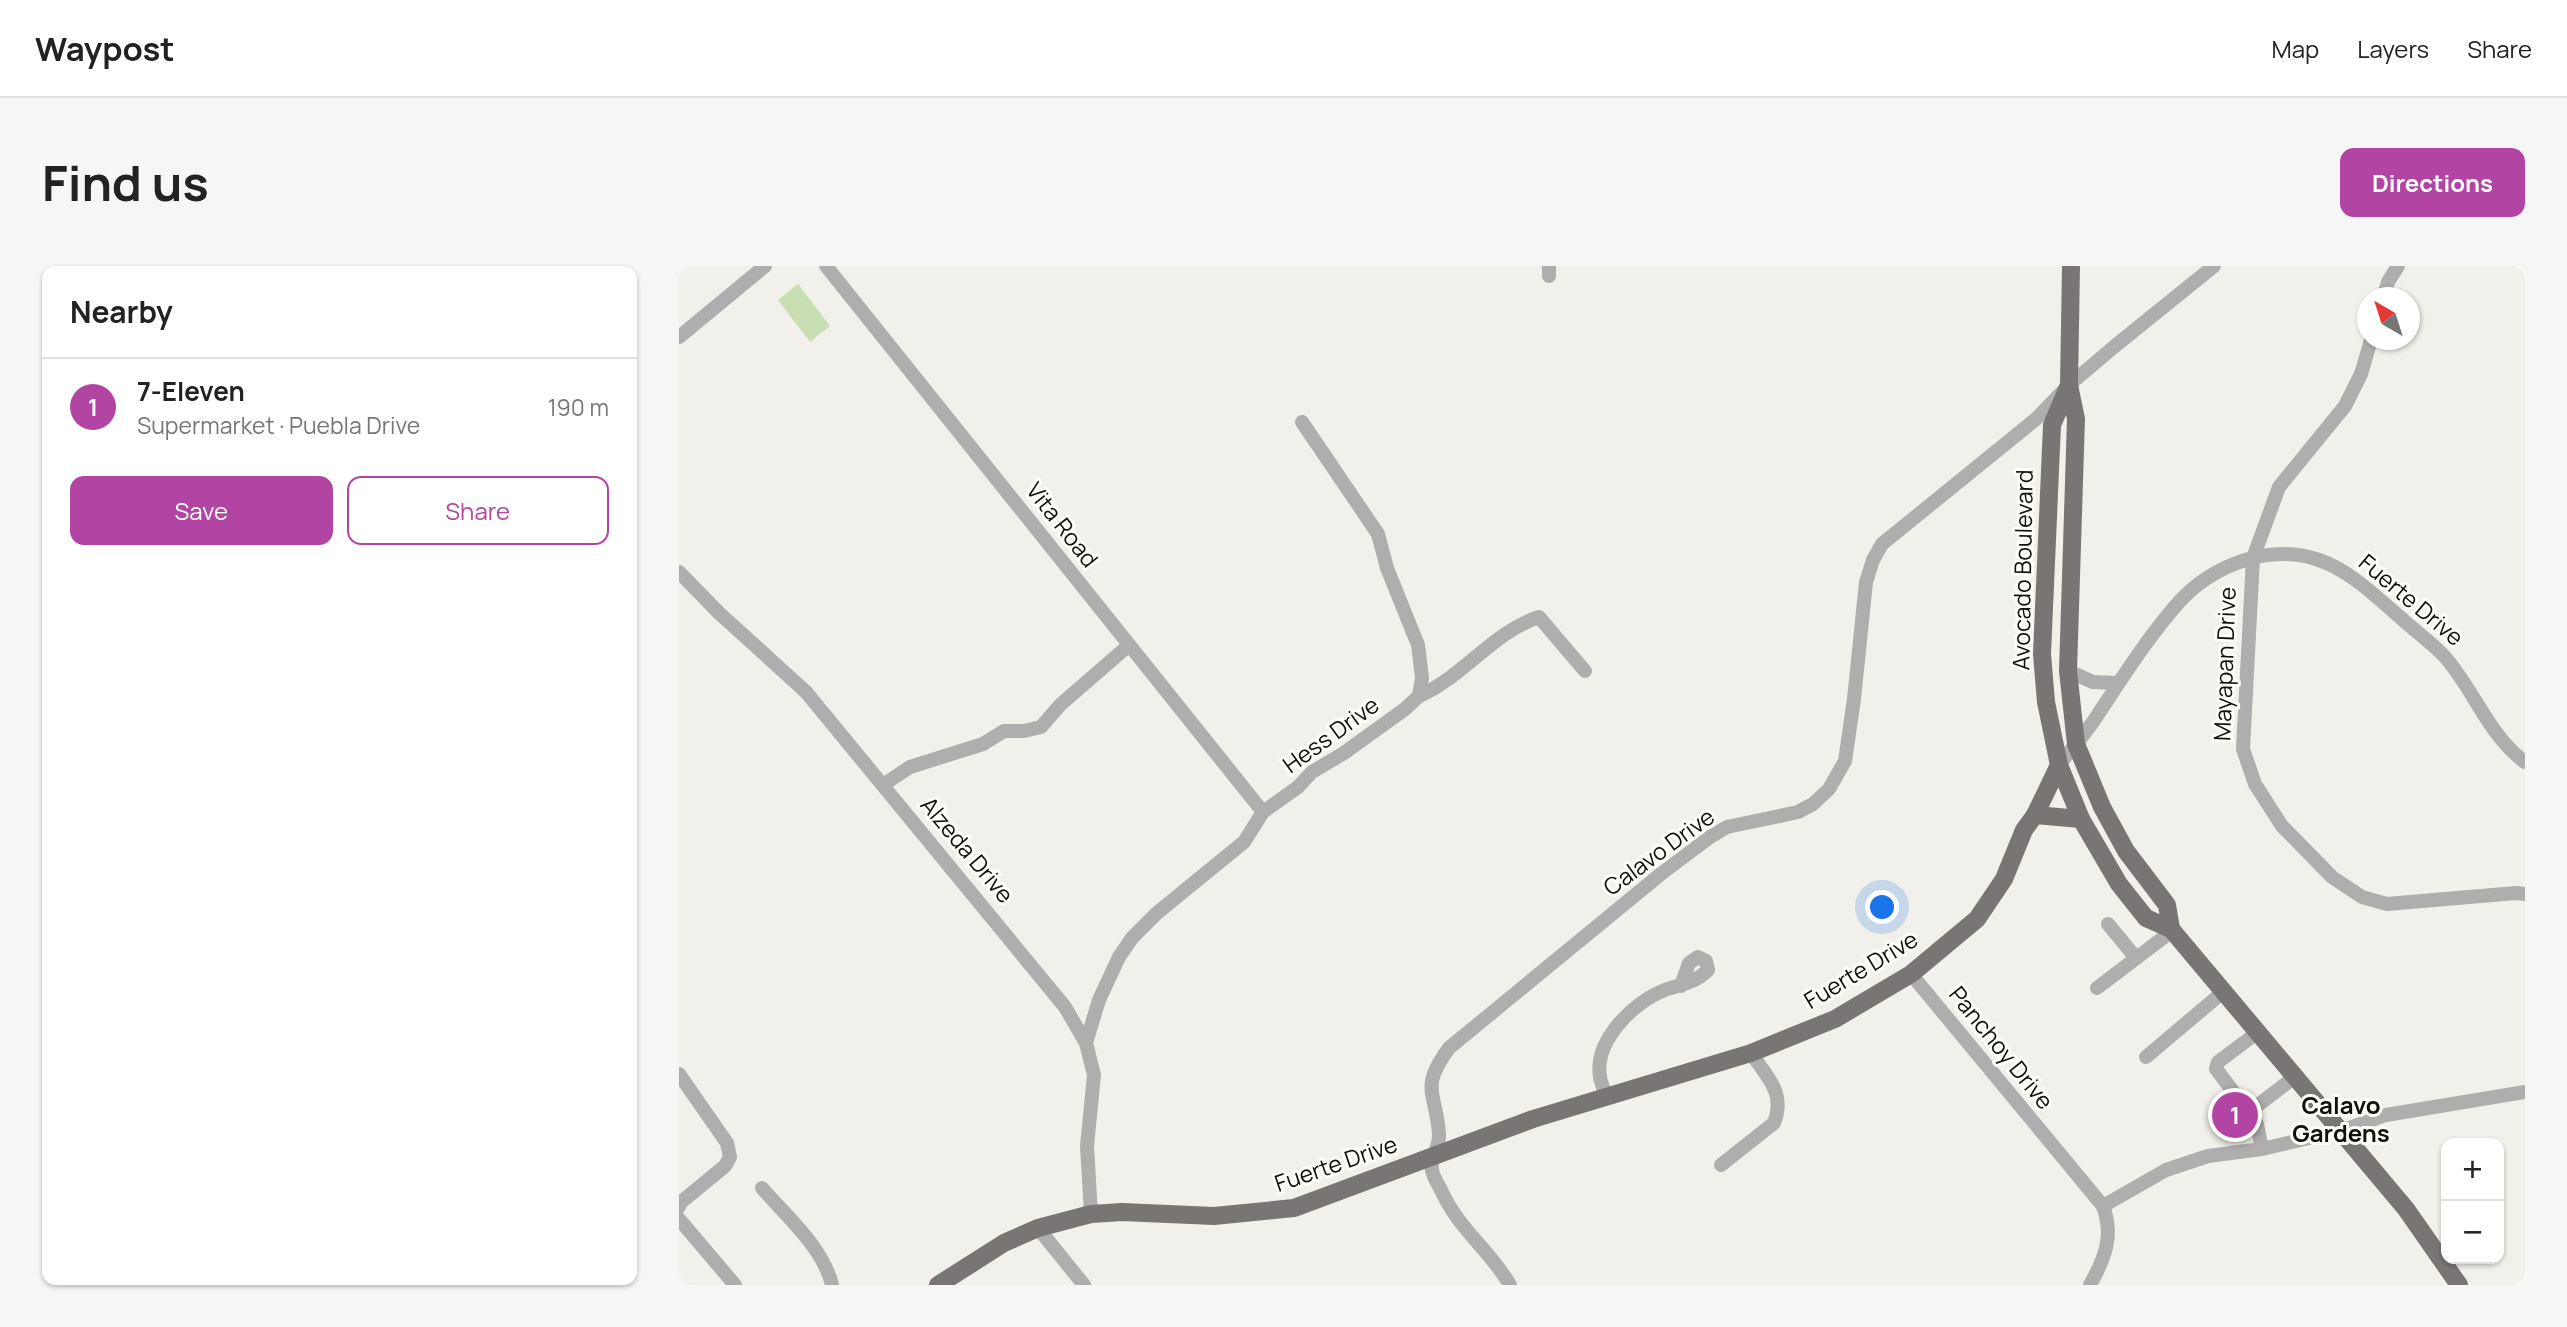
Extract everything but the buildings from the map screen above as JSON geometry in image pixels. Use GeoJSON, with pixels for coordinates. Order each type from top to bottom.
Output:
{"type":"FeatureCollection","features":[{"type":"Feature","properties":{"kind":"main road","name":"Avocado Boulevard"},"geometry":{"type":"LineString","coordinates":[[2071,266],[2069,385],[2076,419],[2067,671],[2076,744],[2102,807],[2126,851],[2167,905],[2171,930]]}},
{"type":"Feature","properties":{"kind":"main road","name":"Avocado Boulevard"},"geometry":{"type":"LineString","coordinates":[[2069,385],[2052,425],[2042,654],[2046,702],[2059,765],[2081,820],[2119,884],[2146,918],[2171,930],[2343,1130],[2425,1233],[2457,1284]]}},
{"type":"Feature","properties":{"kind":"main road","name":"Fuerte Drive"},"geometry":{"type":"LineString","coordinates":[[938,1285],[993,1249],[1038,1228],[1091,1214],[1122,1212],[1214,1216],[1278,1212],[1346,1191],[1435,1154],[1533,1119],[1751,1053],[1835,1019],[1911,974],[1966,930],[1986,908],[2004,879],[2024,830],[2035,815],[2059,765]]}},
{"type":"Feature","properties":{"kind":"main road"},"geometry":{"type":"LineString","coordinates":[[2035,815],[2081,820]]}},
{"type":"Feature","properties":{"kind":"street"},"geometry":{"type":"LineString","coordinates":[[679,337],[765,266]]}},
{"type":"Feature","properties":{"kind":"street","name":"Vita Road"},"geometry":{"type":"LineString","coordinates":[[826,266],[1263,812]]}},
{"type":"Feature","properties":{"kind":"street","name":"Calavo Drive"},"geometry":{"type":"LineString","coordinates":[[1510,1285],[1449,1207],[1431,1169],[1439,1136],[1430,1092],[1433,1075],[1449,1048],[1662,873],[1710,837],[1727,827],[1798,812],[1813,804],[1829,789],[1845,761],[1856,689],[1866,582],[1882,544],[2036,419],[2069,385],[2214,266]]}},
{"type":"Feature","properties":{"kind":"street"},"geometry":{"type":"LineString","coordinates":[[2386,287],[2398,266]]}},
{"type":"Feature","properties":{"kind":"street","name":"Mayapan Drive"},"geometry":{"type":"LineString","coordinates":[[2368,350],[2361,374],[2345,406],[2279,487],[2253,558],[2243,749],[2255,784],[2282,826],[2332,877],[2373,902],[2387,904],[2525,894]]}},
{"type":"Feature","properties":{"kind":"street"},"geometry":{"type":"LineString","coordinates":[[1302,422],[1378,534],[1387,568],[1418,645],[1422,678],[1419,696]]}},
{"type":"Feature","properties":{"kind":"street","name":"Fuerte Drive"},"geometry":{"type":"LineString","coordinates":[[2059,765],[2093,722],[2167,617],[2193,589],[2224,568],[2269,554],[2304,556],[2320,561],[2363,585],[2444,656],[2464,682],[2498,737],[2525,762]]}},
{"type":"Feature","properties":{"kind":"street","name":"Alzeda Drive"},"geometry":{"type":"LineString","coordinates":[[679,572],[717,612],[806,692],[1039,972],[1065,1007],[1086,1044],[1094,1075],[1087,1146],[1091,1214]]}},
{"type":"Feature","properties":{"kind":"street","name":"Hess Drive"},"geometry":{"type":"LineString","coordinates":[[1086,1044],[1099,1000],[1119,957],[1132,938],[1157,913],[1244,842],[1263,812],[1299,787],[1312,772],[1344,753],[1419,696],[1437,688],[1520,623],[1539,617],[1585,671]]}},
{"type":"Feature","properties":{"kind":"street"},"geometry":{"type":"LineString","coordinates":[[883,785],[910,767],[983,744],[1004,731],[1024,732],[1041,727],[1070,696],[1128,646]]}},
{"type":"Feature","properties":{"kind":"street"},"geometry":{"type":"LineString","coordinates":[[2067,671],[2093,682],[2118,683]]}},
{"type":"Feature","properties":{"kind":"street"},"geometry":{"type":"LineString","coordinates":[[2108,924],[2136,958]]}},
{"type":"Feature","properties":{"kind":"street"},"geometry":{"type":"LineString","coordinates":[[2097,988],[2171,930]]}},
{"type":"Feature","properties":{"kind":"street","name":"Panchoy Drive"},"geometry":{"type":"LineString","coordinates":[[1911,974],[2103,1206]]}},
{"type":"Feature","properties":{"kind":"street"},"geometry":{"type":"LineString","coordinates":[[1607,1098],[1600,1076],[1603,1054],[1611,1034],[1628,1013],[1663,991],[1681,986]]}},
{"type":"Feature","properties":{"kind":"street"},"geometry":{"type":"LineString","coordinates":[[2146,1057],[2223,992]]}},
{"type":"Feature","properties":{"kind":"street"},"geometry":{"type":"LineString","coordinates":[[2258,1032],[2218,1062],[2215,1069],[2257,1124],[2262,1149]]}},
{"type":"Feature","properties":{"kind":"street"},"geometry":{"type":"LineString","coordinates":[[1721,1165],[1774,1123],[1777,1115],[1777,1094],[1751,1053]]}},
{"type":"Feature","properties":{"kind":"street"},"geometry":{"type":"LineString","coordinates":[[679,1074],[727,1143],[730,1157],[725,1166],[680,1203],[679,1207]]}},
{"type":"Feature","properties":{"kind":"street"},"geometry":{"type":"LineString","coordinates":[[2249,1112],[2296,1076]]}},
{"type":"Feature","properties":{"kind":"street"},"geometry":{"type":"LineString","coordinates":[[2089,1285],[2099,1268],[2106,1247],[2109,1224],[2103,1206],[2177,1165],[2208,1156],[2262,1149],[2343,1130],[2386,1115],[2525,1092]]}},
{"type":"Feature","properties":{"kind":"street"},"geometry":{"type":"LineString","coordinates":[[762,1188],[811,1246],[829,1273],[832,1285]]}},
{"type":"Feature","properties":{"kind":"street"},"geometry":{"type":"LineString","coordinates":[[679,1219],[735,1285]]}},
{"type":"Feature","properties":{"kind":"street"},"geometry":{"type":"LineString","coordinates":[[1038,1228],[1084,1285]]}},
{"type":"Feature","properties":{"kind":"green space"},"geometry":{"type":"Polygon","coordinates":[[[798,284],[830,326],[810,342],[778,300],[798,284]]]}},
{"type":"Feature","properties":{"kind":"place","name":"7-Eleven"},"geometry":{"type":"Point","coordinates":[2235,1115]}},
{"type":"Feature","properties":{"kind":"district","name":"Calavo Gardens"},"geometry":{"type":"Point","coordinates":[2341,1120]}}]}
